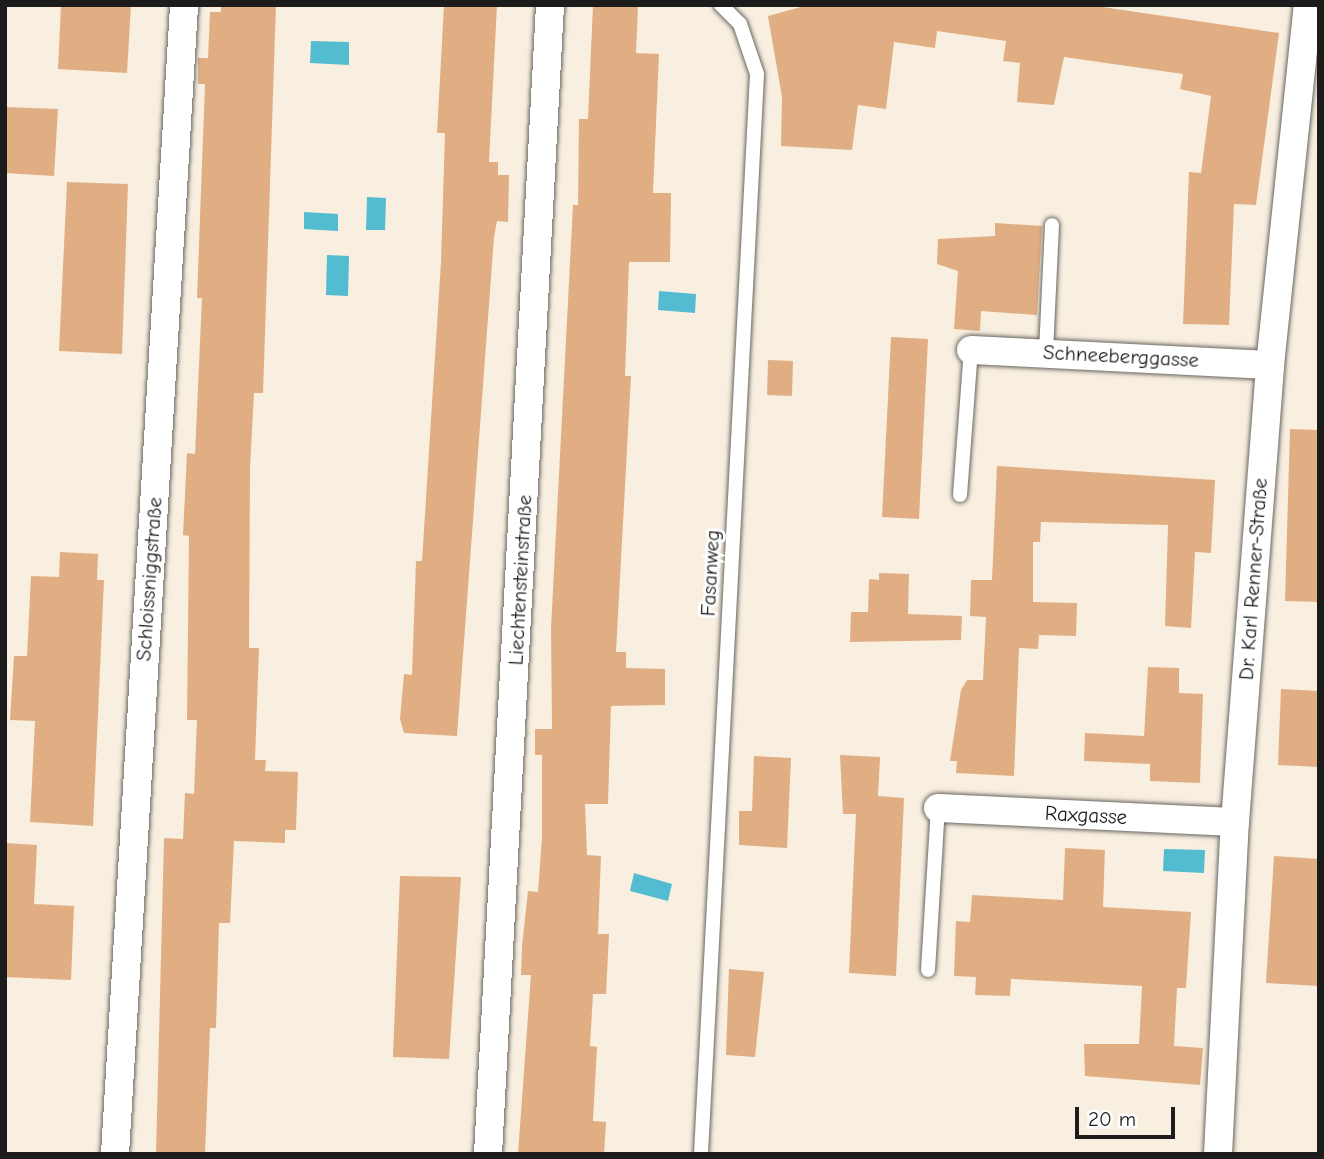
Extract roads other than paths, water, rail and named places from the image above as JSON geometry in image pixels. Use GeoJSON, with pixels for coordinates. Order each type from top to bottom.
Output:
{"type":"FeatureCollection","features":[{"type":"Feature","properties":{"kind":"street","name":"Schloissniggstraße"},"geometry":{"type":"LineString","coordinates":[[115,1154],[184,5]]}},
{"type":"Feature","properties":{"kind":"street","name":"Liechtensteinstraße"},"geometry":{"type":"LineString","coordinates":[[488,1154],[550,5]]}},
{"type":"Feature","properties":{"kind":"street","name":"Dr. Karl Renner-Straße"},"geometry":{"type":"LineString","coordinates":[[1218,1154],[1235,822],[1270,365],[1308,5]]}},
{"type":"Feature","properties":{"kind":"street","name":"Schneeberggasse"},"geometry":{"type":"LineString","coordinates":[[971,350],[1270,365]]}},
{"type":"Feature","properties":{"kind":"street","name":"Raxgasse"},"geometry":{"type":"LineString","coordinates":[[938,808],[1235,822]]}},
{"type":"Feature","properties":{"kind":"lane","name":"Fasanweg"},"geometry":{"type":"LineString","coordinates":[[701,1154],[757,74],[740,24],[721,5]]}},
{"type":"Feature","properties":{"kind":"lane"},"geometry":{"type":"LineString","coordinates":[[1046,352],[1052,225]]}},
{"type":"Feature","properties":{"kind":"lane"},"geometry":{"type":"LineString","coordinates":[[960,495],[971,350]]}},
{"type":"Feature","properties":{"kind":"lane"},"geometry":{"type":"LineString","coordinates":[[928,970],[938,808]]}},
{"type":"Feature","properties":{"kind":"water"},"geometry":{"type":"Polygon","coordinates":[[[311,41],[349,42],[349,65],[310,63],[311,41]]]}},
{"type":"Feature","properties":{"kind":"water"},"geometry":{"type":"Polygon","coordinates":[[[367,197],[386,198],[385,230],[366,230],[367,197]]]}},
{"type":"Feature","properties":{"kind":"water"},"geometry":{"type":"Polygon","coordinates":[[[304,212],[338,214],[338,231],[304,229],[304,212]]]}},
{"type":"Feature","properties":{"kind":"water"},"geometry":{"type":"Polygon","coordinates":[[[327,255],[349,256],[348,296],[326,295],[327,255]]]}},
{"type":"Feature","properties":{"kind":"water"},"geometry":{"type":"Polygon","coordinates":[[[659,291],[696,294],[695,313],[658,310],[659,291]]]}},
{"type":"Feature","properties":{"kind":"water"},"geometry":{"type":"Polygon","coordinates":[[[1164,849],[1205,850],[1204,873],[1163,871],[1164,849]]]}},
{"type":"Feature","properties":{"kind":"water"},"geometry":{"type":"Polygon","coordinates":[[[634,873],[672,884],[668,901],[630,891],[634,873]]]}}]}
